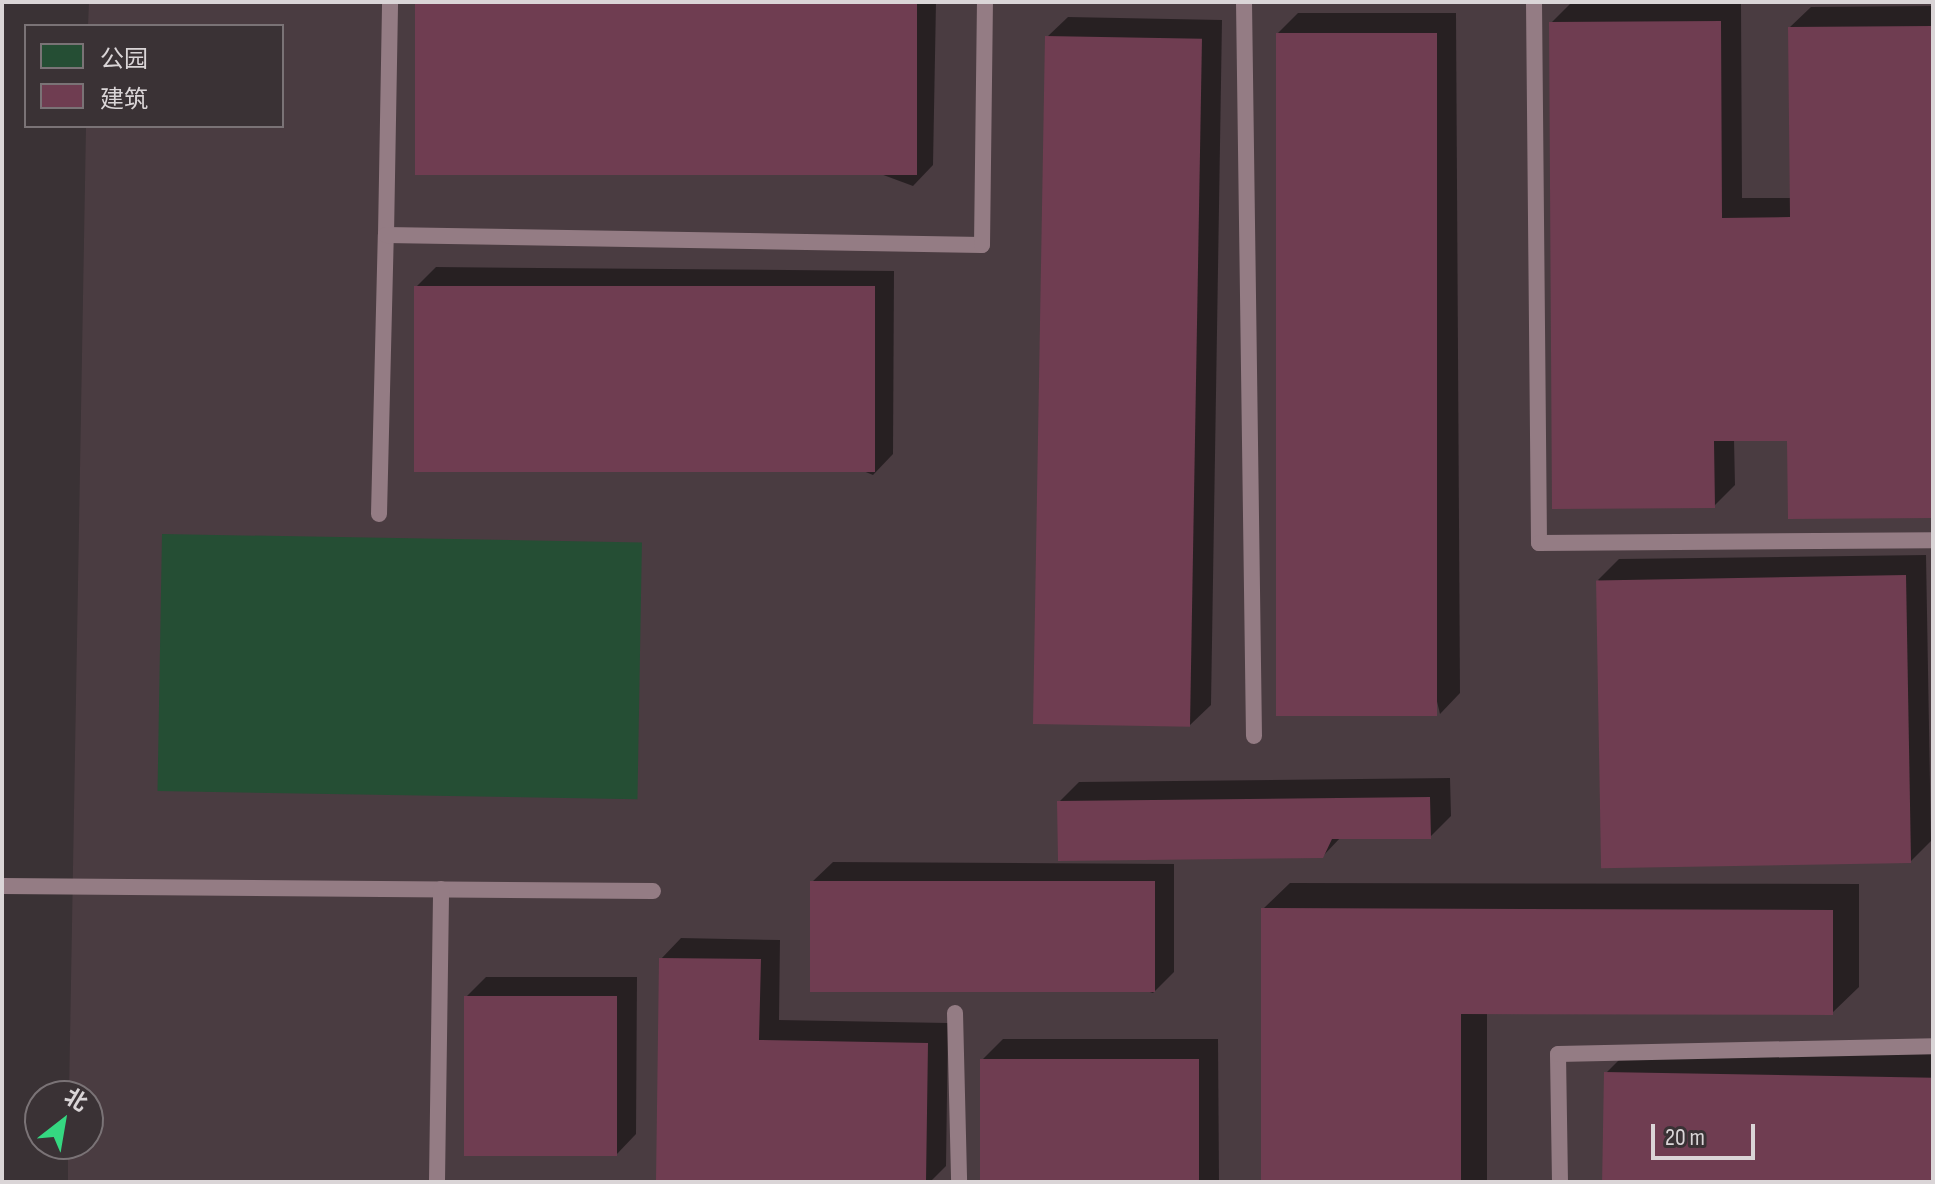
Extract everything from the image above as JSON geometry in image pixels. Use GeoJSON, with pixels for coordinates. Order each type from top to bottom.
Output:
{"type":"FeatureCollection","features":[{"type":"Feature","properties":{"kind":"lane"},"geometry":{"type":"LineString","coordinates":[[379,514],[390,2]]}},
{"type":"Feature","properties":{"kind":"lane"},"geometry":{"type":"LineString","coordinates":[[386,235],[982,245],[985,2]]}},
{"type":"Feature","properties":{"kind":"lane"},"geometry":{"type":"LineString","coordinates":[[1244,2],[1254,736]]}},
{"type":"Feature","properties":{"kind":"lane"},"geometry":{"type":"LineString","coordinates":[[1534,2],[1539,543],[1933,540]]}},
{"type":"Feature","properties":{"kind":"lane"},"geometry":{"type":"LineString","coordinates":[[2,886],[653,891]]}},
{"type":"Feature","properties":{"kind":"lane"},"geometry":{"type":"LineString","coordinates":[[437,1182],[441,889]]}},
{"type":"Feature","properties":{"kind":"lane"},"geometry":{"type":"LineString","coordinates":[[955,1013],[959,1182]]}},
{"type":"Feature","properties":{"kind":"lane"},"geometry":{"type":"LineString","coordinates":[[1560,1182],[1558,1054],[1933,1046]]}},
{"type":"Feature","properties":{"kind":"shaded area"},"geometry":{"type":"Polygon","coordinates":[[[89,2],[1933,2],[1933,1182],[68,1182],[68,1160],[104,1160],[104,1080],[69,1080],[86,128],[284,128],[284,24],[88,24],[89,2]]]}},
{"type":"Feature","properties":{"kind":"green space"},"geometry":{"type":"Polygon","coordinates":[[[162,534],[642,542],[637,799],[158,791],[162,534]]]}},
{"type":"Feature","properties":{"kind":"building"},"geometry":{"type":"Polygon","coordinates":[[[415,2],[917,2],[917,175],[415,175],[415,2]]]}},
{"type":"Feature","properties":{"kind":"building"},"geometry":{"type":"Polygon","coordinates":[[[1721,21],[1722,218],[1790,217],[1788,27],[1933,26],[1933,518],[1788,519],[1787,441],[1714,441],[1715,508],[1552,509],[1549,22],[1721,21]]]}},
{"type":"Feature","properties":{"kind":"building"},"geometry":{"type":"Polygon","coordinates":[[[1276,33],[1437,33],[1437,716],[1276,716],[1276,33]]]}},
{"type":"Feature","properties":{"kind":"building"},"geometry":{"type":"Polygon","coordinates":[[[1045,36],[1202,39],[1190,727],[1033,724],[1045,36]]]}},
{"type":"Feature","properties":{"kind":"building"},"geometry":{"type":"Polygon","coordinates":[[[414,286],[875,286],[875,472],[414,472],[414,286]]]}},
{"type":"Feature","properties":{"kind":"building"},"geometry":{"type":"Polygon","coordinates":[[[1906,575],[1911,863],[1601,868],[1596,580],[1906,575]]]}},
{"type":"Feature","properties":{"kind":"building"},"geometry":{"type":"Polygon","coordinates":[[[1430,797],[1431,839],[1332,839],[1323,858],[1058,861],[1057,801],[1430,797]]]}},
{"type":"Feature","properties":{"kind":"building"},"geometry":{"type":"Polygon","coordinates":[[[810,881],[1155,881],[1155,992],[810,992],[810,881]]]}},
{"type":"Feature","properties":{"kind":"building"},"geometry":{"type":"Polygon","coordinates":[[[1261,908],[1833,910],[1833,1015],[1461,1014],[1461,1182],[1261,1182],[1261,908]]]}},
{"type":"Feature","properties":{"kind":"building"},"geometry":{"type":"Polygon","coordinates":[[[659,958],[761,959],[759,1040],[928,1043],[926,1182],[656,1182],[659,958]]]}},
{"type":"Feature","properties":{"kind":"building"},"geometry":{"type":"Polygon","coordinates":[[[464,996],[617,996],[617,1156],[464,1156],[464,996]]]}},
{"type":"Feature","properties":{"kind":"building"},"geometry":{"type":"Polygon","coordinates":[[[980,1059],[1199,1059],[1199,1182],[980,1182],[980,1059]]]}},
{"type":"Feature","properties":{"kind":"building"},"geometry":{"type":"Polygon","coordinates":[[[1604,1072],[1933,1078],[1931,1182],[1602,1182],[1604,1072]]]}}]}
